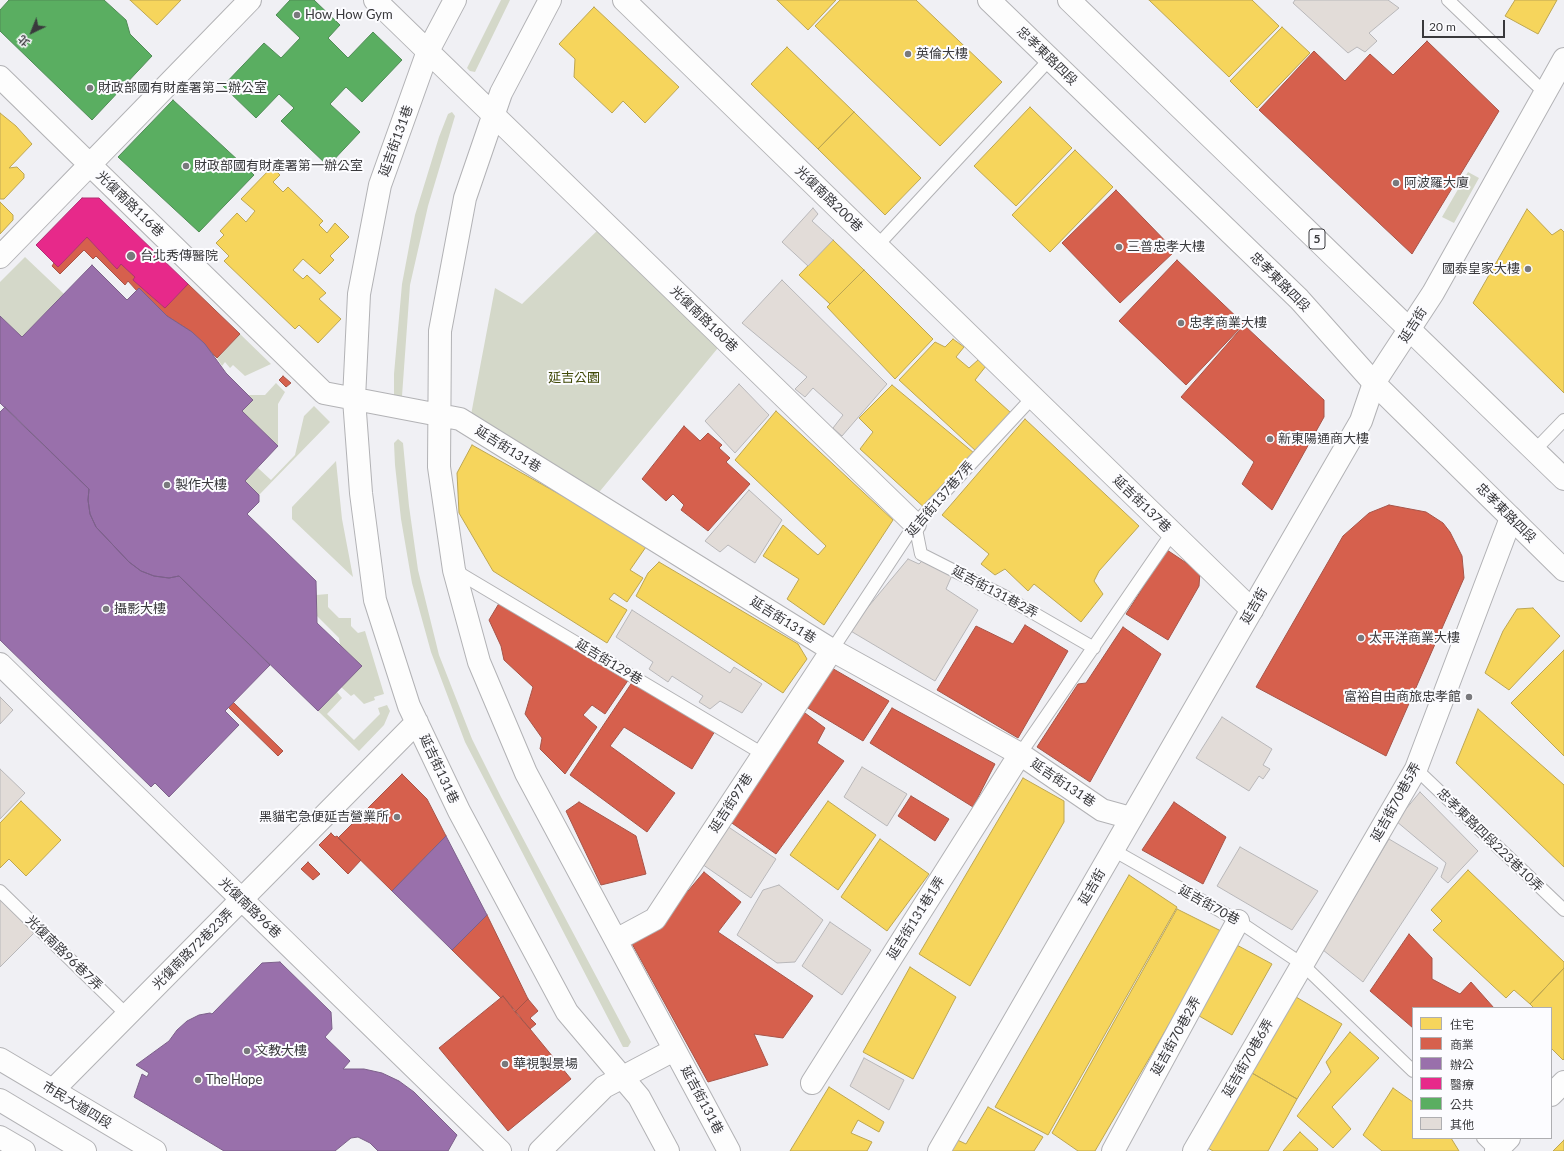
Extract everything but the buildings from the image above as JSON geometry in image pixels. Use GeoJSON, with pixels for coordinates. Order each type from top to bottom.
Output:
{"type":"FeatureCollection","features":[{"type":"Feature","properties":{"kind":"main road"},"geometry":{"type":"LineString","coordinates":[[0,257],[250,0]]}},
{"type":"Feature","properties":{"kind":"main road"},"geometry":{"type":"LineString","coordinates":[[375,0],[494,115]]}},
{"type":"Feature","properties":{"kind":"main road","name":"延吉街131巷"},"geometry":{"type":"LineString","coordinates":[[455,0],[428,51],[380,184],[359,294],[354,399],[361,492],[375,600],[409,706],[459,811],[567,1012],[639,1097],[668,1151]]}},
{"type":"Feature","properties":{"kind":"main road","name":"延吉街131巷"},"geometry":{"type":"LineString","coordinates":[[550,0],[501,93],[465,198],[440,330],[439,467],[454,570],[479,662],[526,772],[729,1151]]}},
{"type":"Feature","properties":{"kind":"main road","name":"光復南路200巷"},"geometry":{"type":"LineString","coordinates":[[624,0],[1033,397]]}},
{"type":"Feature","properties":{"kind":"main road","name":"忠孝東路四段"},"geometry":{"type":"LineString","coordinates":[[989,0],[1299,299],[1374,383],[1564,570]]}},
{"type":"Feature","properties":{"kind":"main road","name":"5"},"geometry":{"type":"LineString","coordinates":[[1068,0],[1564,479]]}},
{"type":"Feature","properties":{"kind":"main road","name":"延吉街"},"geometry":{"type":"LineString","coordinates":[[938,1151],[1361,420],[1374,383],[1433,293],[1564,60]]}},
{"type":"Feature","properties":{"kind":"main road","name":"光復南路116巷"},"geometry":{"type":"LineString","coordinates":[[0,78],[324,393],[354,399]]}},
{"type":"Feature","properties":{"kind":"main road","name":"光復南路180巷"},"geometry":{"type":"LineString","coordinates":[[494,115],[915,524]]}},
{"type":"Feature","properties":{"kind":"main road","name":"延吉街137巷"},"geometry":{"type":"LineString","coordinates":[[1033,397],[1252,610]]}},
{"type":"Feature","properties":{"kind":"main road","name":"延吉街131巷"},"geometry":{"type":"LineString","coordinates":[[354,399],[460,419],[832,650],[1020,754],[1102,810],[1132,818]]}},
{"type":"Feature","properties":{"kind":"main road","name":"延吉街70巷5弄"},"geometry":{"type":"LineString","coordinates":[[1302,964],[1416,769],[1511,518]]}},
{"type":"Feature","properties":{"kind":"main road","name":"延吉街97巷"},"geometry":{"type":"LineString","coordinates":[[616,940],[655,919],[832,650]]}},
{"type":"Feature","properties":{"kind":"main road","name":"光復南路96巷"},"geometry":{"type":"LineString","coordinates":[[0,664],[500,1151]]}},
{"type":"Feature","properties":{"kind":"main road","name":"光復南路72巷23弄"},"geometry":{"type":"LineString","coordinates":[[52,1090],[417,722]]}},
{"type":"Feature","properties":{"kind":"main road","name":"延吉街131巷1弄"},"geometry":{"type":"LineString","coordinates":[[812,1083],[1020,754]]}},
{"type":"Feature","properties":{"kind":"main road","name":"延吉街70巷2弄"},"geometry":{"type":"LineString","coordinates":[[1113,1151],[1238,921]]}},
{"type":"Feature","properties":{"kind":"main road","name":"延吉街70巷6弄"},"geometry":{"type":"LineString","coordinates":[[1194,1151],[1302,964]]}},
{"type":"Feature","properties":{"kind":"main road"},"geometry":{"type":"LineString","coordinates":[[540,1151],[604,1087],[674,1050]]}},
{"type":"Feature","properties":{"kind":"main road","name":"市民大道四段"},"geometry":{"type":"LineString","coordinates":[[0,1059],[155,1151]]}},
{"type":"Feature","properties":{"kind":"main road"},"geometry":{"type":"LineString","coordinates":[[1552,1094],[1564,1082]]}},
{"type":"Feature","properties":{"kind":"main road"},"geometry":{"type":"LineString","coordinates":[[0,1100],[85,1151]]}},
{"type":"Feature","properties":{"kind":"main road"},"geometry":{"type":"LineString","coordinates":[[0,1114],[62,1151]]}},
{"type":"Feature","properties":{"kind":"main road"},"geometry":{"type":"LineString","coordinates":[[0,1137],[24,1151]]}},
{"type":"Feature","properties":{"kind":"main road"},"geometry":{"type":"LineString","coordinates":[[1496,1151],[1508,1139]]}},
{"type":"Feature","properties":{"kind":"lane"},"geometry":{"type":"LineString","coordinates":[[1448,0],[1545,93]]}},
{"type":"Feature","properties":{"kind":"lane"},"geometry":{"type":"LineString","coordinates":[[877,246],[1050,60]]}},
{"type":"Feature","properties":{"kind":"lane","name":"延吉街137巷7弄"},"geometry":{"type":"LineString","coordinates":[[832,650],[915,524],[1033,397]]}},
{"type":"Feature","properties":{"kind":"lane"},"geometry":{"type":"LineString","coordinates":[[1535,450],[1564,420]]}},
{"type":"Feature","properties":{"kind":"lane","name":"延吉街131巷2弄"},"geometry":{"type":"LineString","coordinates":[[915,524],[921,554],[1004,596],[1094,648]]}},
{"type":"Feature","properties":{"kind":"lane"},"geometry":{"type":"LineString","coordinates":[[1020,754],[1172,533]]}},
{"type":"Feature","properties":{"kind":"lane","name":"延吉街129巷"},"geometry":{"type":"LineString","coordinates":[[454,570],[763,754]]}},
{"type":"Feature","properties":{"kind":"lane","name":"忠孝東路四段223巷10弄"},"geometry":{"type":"LineString","coordinates":[[1416,769],[1564,910]]}},
{"type":"Feature","properties":{"kind":"lane","name":"延吉街70巷"},"geometry":{"type":"LineString","coordinates":[[1112,850],[1238,921],[1302,964],[1412,1070]]}},
{"type":"Feature","properties":{"kind":"lane","name":"光復南路96巷7弄"},"geometry":{"type":"LineString","coordinates":[[0,891],[127,1015]]}},
{"type":"Feature","properties":{"kind":"lane"},"geometry":{"type":"LineString","coordinates":[[1484,1139],[1496,1151]]}},
{"type":"Feature","properties":{"kind":"green space"},"geometry":{"type":"Polygon","coordinates":[[[501,0],[510,0],[475,72],[470,71],[467,68],[501,0]]]}},
{"type":"Feature","properties":{"kind":"green space"},"geometry":{"type":"Polygon","coordinates":[[[452,112],[455,116],[428,206],[410,285],[402,396],[398,398],[394,396],[394,374],[402,284],[415,215],[439,137],[448,114],[452,112]]]}},
{"type":"Feature","properties":{"kind":"green space"},"geometry":{"type":"Polygon","coordinates":[[[1468,172],[1479,178],[1454,223],[1442,217],[1468,172]]]}},
{"type":"Feature","properties":{"kind":"green space","name":"延吉公園"},"geometry":{"type":"Polygon","coordinates":[[[602,226],[722,343],[596,496],[470,420],[495,288],[522,304],[602,226]]]}},
{"type":"Feature","properties":{"kind":"green space"},"geometry":{"type":"Polygon","coordinates":[[[25,257],[64,294],[22,337],[0,316],[0,282],[25,257]]]}},
{"type":"Feature","properties":{"kind":"green space"},"geometry":{"type":"Polygon","coordinates":[[[240,334],[271,364],[245,376],[233,365],[230,368],[225,362],[222,366],[217,358],[240,334]]]}},
{"type":"Feature","properties":{"kind":"green space"},"geometry":{"type":"Polygon","coordinates":[[[276,383],[285,392],[278,404],[278,446],[242,411],[253,400],[248,395],[265,395],[276,383]]]}},
{"type":"Feature","properties":{"kind":"green space"},"geometry":{"type":"Polygon","coordinates":[[[314,406],[330,422],[259,495],[245,481],[258,468],[271,480],[295,455],[304,416],[314,406]]]}},
{"type":"Feature","properties":{"kind":"green space"},"geometry":{"type":"Polygon","coordinates":[[[398,439],[403,443],[409,506],[418,570],[439,655],[472,739],[501,797],[631,1042],[628,1047],[623,1047],[465,742],[431,652],[412,583],[401,519],[395,465],[394,443],[398,439]]]}},
{"type":"Feature","properties":{"kind":"green space"},"geometry":{"type":"Polygon","coordinates":[[[336,461],[342,519],[353,577],[292,519],[292,507],[336,461]]]}},
{"type":"Feature","properties":{"kind":"green space"},"geometry":{"type":"Polygon","coordinates":[[[328,594],[328,607],[339,618],[351,618],[351,626],[358,633],[365,631],[384,694],[374,697],[375,700],[364,704],[354,694],[351,696],[341,687],[362,666],[340,645],[339,638],[317,616],[316,595],[328,594]]]}},
{"type":"Feature","properties":{"kind":"green space"},"geometry":{"type":"Polygon","coordinates":[[[337,692],[342,698],[327,714],[354,740],[380,714],[378,708],[387,705],[390,711],[384,725],[359,751],[318,711],[337,692]]]}},
{"type":"Feature","properties":{"kind":"place","name":"How How Gym"},"geometry":{"type":"Point","coordinates":[297,15]}},
{"type":"Feature","properties":{"kind":"place","name":"英倫大樓"},"geometry":{"type":"Point","coordinates":[908,54]}},
{"type":"Feature","properties":{"kind":"place","name":"財政部國有財產署第二辦公室"},"geometry":{"type":"Point","coordinates":[90,88]}},
{"type":"Feature","properties":{"kind":"place","name":"財政部國有財產署第一辦公室"},"geometry":{"type":"Point","coordinates":[186,166]}},
{"type":"Feature","properties":{"kind":"place","name":"阿波羅大廈"},"geometry":{"type":"Point","coordinates":[1396,183]}},
{"type":"Feature","properties":{"kind":"place","name":"三普忠孝大樓"},"geometry":{"type":"Point","coordinates":[1119,247]}},
{"type":"Feature","properties":{"kind":"place","name":"台北秀傳醫院"},"geometry":{"type":"Point","coordinates":[131,256]}},
{"type":"Feature","properties":{"kind":"place","name":"國泰皇家大樓"},"geometry":{"type":"Point","coordinates":[1528,269]}},
{"type":"Feature","properties":{"kind":"place","name":"忠孝商業大樓"},"geometry":{"type":"Point","coordinates":[1181,323]}},
{"type":"Feature","properties":{"kind":"place","name":"新東陽通商大樓"},"geometry":{"type":"Point","coordinates":[1270,439]}},
{"type":"Feature","properties":{"kind":"place","name":"製作大樓"},"geometry":{"type":"Point","coordinates":[167,485]}},
{"type":"Feature","properties":{"kind":"place","name":"攝影大樓"},"geometry":{"type":"Point","coordinates":[106,609]}},
{"type":"Feature","properties":{"kind":"place","name":"太平洋商業大樓"},"geometry":{"type":"Point","coordinates":[1361,638]}},
{"type":"Feature","properties":{"kind":"place","name":"富裕自由商旅忠孝館"},"geometry":{"type":"Point","coordinates":[1469,697]}},
{"type":"Feature","properties":{"kind":"place","name":"黑貓宅急便延吉營業所"},"geometry":{"type":"Point","coordinates":[397,817]}},
{"type":"Feature","properties":{"kind":"place","name":"文教大樓"},"geometry":{"type":"Point","coordinates":[247,1051]}},
{"type":"Feature","properties":{"kind":"place","name":"華視製景場"},"geometry":{"type":"Point","coordinates":[505,1064]}},
{"type":"Feature","properties":{"kind":"place","name":"The Hope"},"geometry":{"type":"Point","coordinates":[198,1080]}}]}
